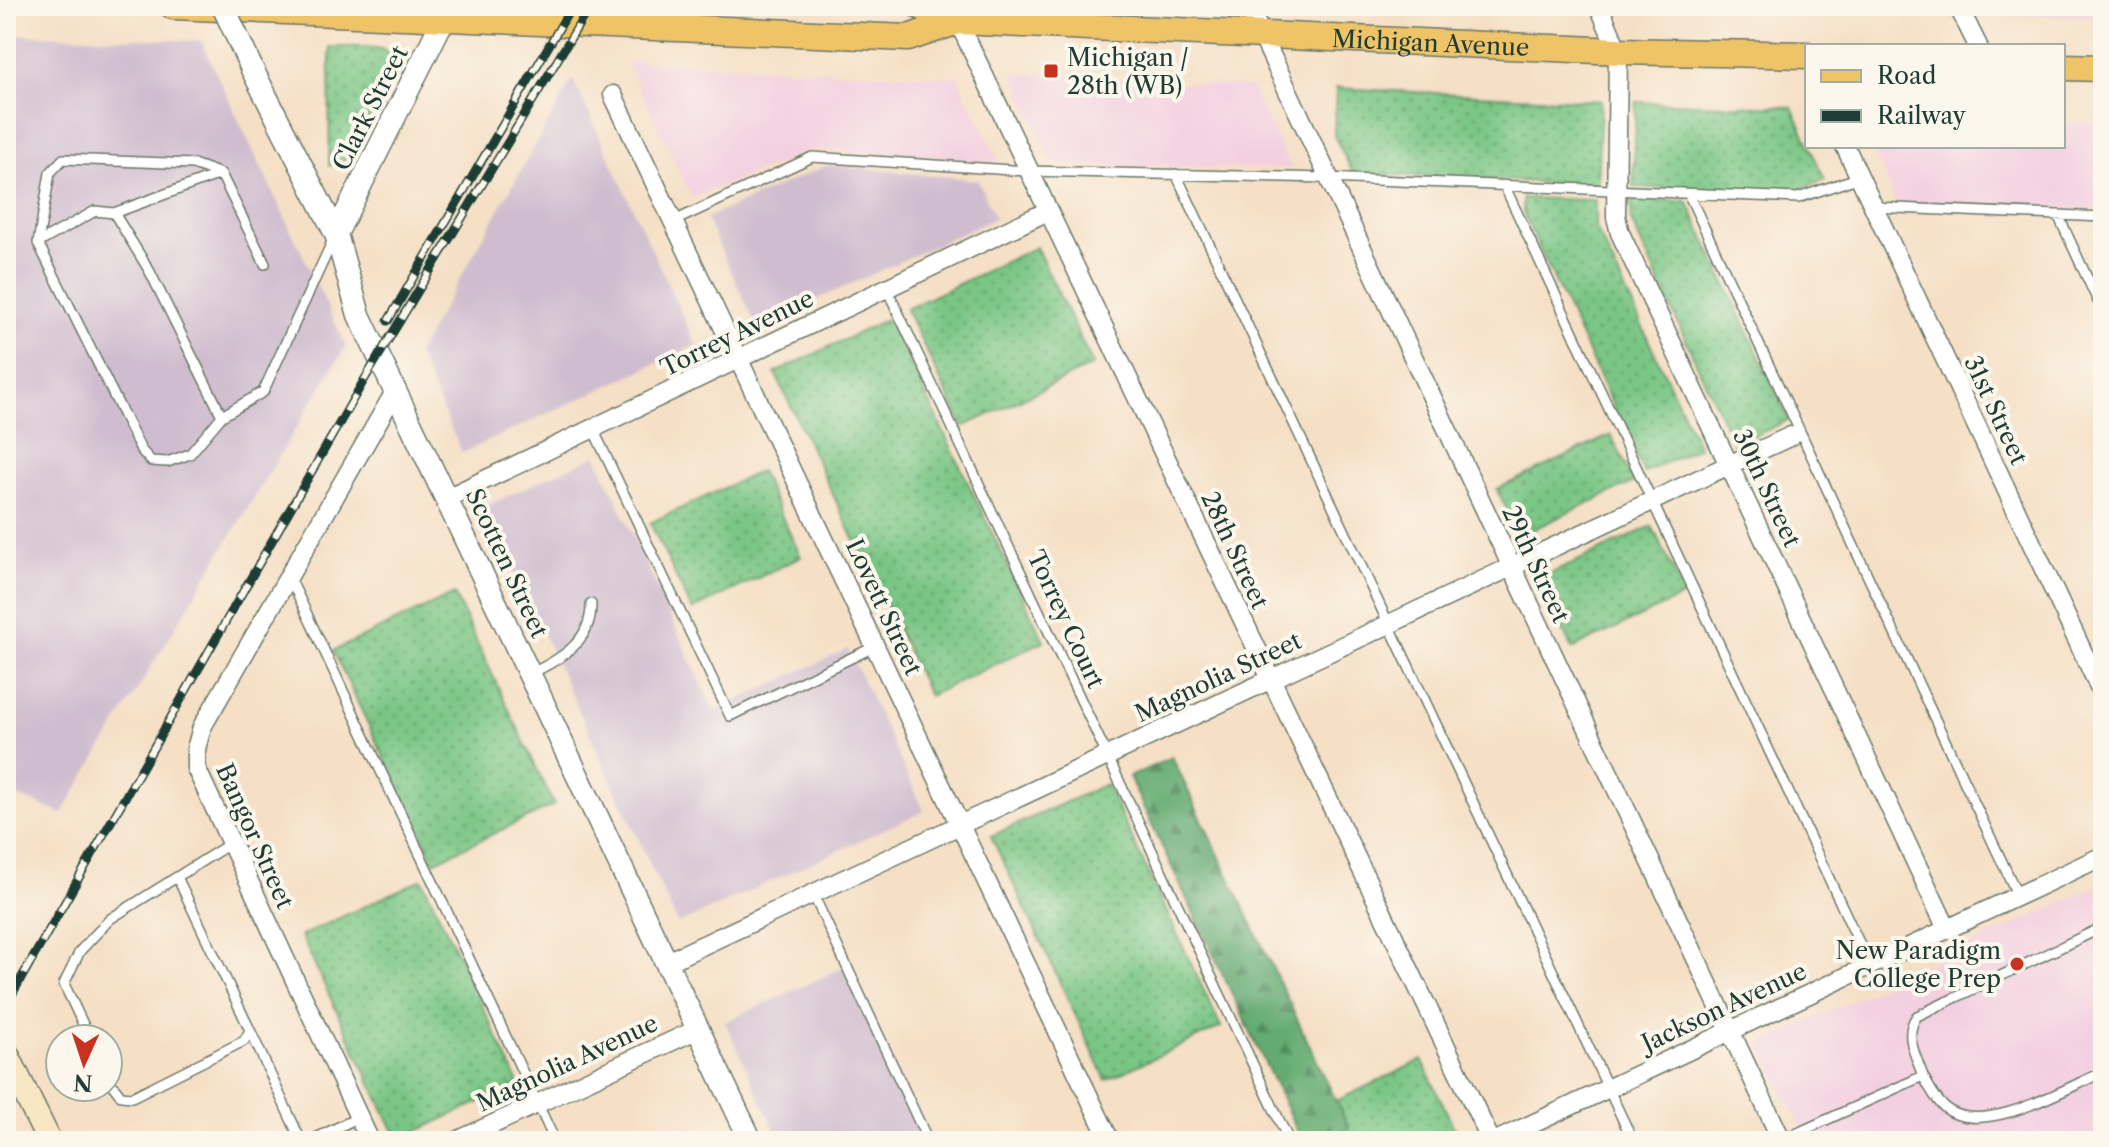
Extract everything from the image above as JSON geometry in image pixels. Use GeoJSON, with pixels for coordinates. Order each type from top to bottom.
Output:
{"type":"FeatureCollection","features":[{"type":"Feature","properties":{"kind":"main road","name":"Michigan Avenue"},"geometry":{"type":"LineString","coordinates":[[173,6],[447,11],[908,38],[958,21]]}},
{"type":"Feature","properties":{"kind":"main road","name":"Michigan Avenue"},"geometry":{"type":"LineString","coordinates":[[920,6],[958,21],[1805,57]]}},
{"type":"Feature","properties":{"kind":"main road"},"geometry":{"type":"LineString","coordinates":[[2065,67],[2103,68]]}},
{"type":"Feature","properties":{"kind":"main road"},"geometry":{"type":"LineString","coordinates":[[6,1053],[49,1141]]}},
{"type":"Feature","properties":{"kind":"street","name":"Scotten Street"},"geometry":{"type":"LineString","coordinates":[[223,6],[336,234],[359,315],[751,1141]]}},
{"type":"Feature","properties":{"kind":"street","name":"29th Street"},"geometry":{"type":"LineString","coordinates":[[1248,6],[1782,1141]]}},
{"type":"Feature","properties":{"kind":"street"},"geometry":{"type":"LineString","coordinates":[[1599,6],[1618,51]]}},
{"type":"Feature","properties":{"kind":"street"},"geometry":{"type":"LineString","coordinates":[[1958,6],[1977,44]]}},
{"type":"Feature","properties":{"kind":"street","name":"Clark Street"},"geometry":{"type":"LineString","coordinates":[[336,234],[447,11]]}},
{"type":"Feature","properties":{"kind":"street","name":"28th Street"},"geometry":{"type":"LineString","coordinates":[[958,21],[1270,679],[1494,1141]]}},
{"type":"Feature","properties":{"kind":"street","name":"30th Street"},"geometry":{"type":"LineString","coordinates":[[1618,51],[1616,217],[1620,233],[1947,929]]}},
{"type":"Feature","properties":{"kind":"street","name":"Lovett Street"},"geometry":{"type":"LineString","coordinates":[[613,95],[1110,1141]]}},
{"type":"Feature","properties":{"kind":"street","name":"31st Street"},"geometry":{"type":"LineString","coordinates":[[1846,148],[2103,695]]}},
{"type":"Feature","properties":{"kind":"street","name":"Torrey Avenue"},"geometry":{"type":"LineString","coordinates":[[447,498],[1048,211]]}},
{"type":"Feature","properties":{"kind":"street","name":"Bangor Street"},"geometry":{"type":"LineString","coordinates":[[370,1141],[196,768],[198,738],[396,390]]}},
{"type":"Feature","properties":{"kind":"street","name":"Magnolia Street"},"geometry":{"type":"LineString","coordinates":[[667,962],[1791,436]]}},
{"type":"Feature","properties":{"kind":"street","name":"Jackson Avenue"},"geometry":{"type":"LineString","coordinates":[[1494,1141],[2103,856]]}},
{"type":"Feature","properties":{"kind":"street","name":"Magnolia Avenue"},"geometry":{"type":"LineString","coordinates":[[457,1141],[698,1029]]}},
{"type":"Feature","properties":{"kind":"lane"},"geometry":{"type":"LineString","coordinates":[[672,222],[812,157],[1027,171],[1327,178],[1798,198],[1860,177]]}},
{"type":"Feature","properties":{"kind":"lane"},"geometry":{"type":"LineString","coordinates":[[265,264],[221,174],[193,164],[63,159],[50,173],[38,243],[141,450],[151,461],[167,462],[190,454],[222,416],[263,392],[336,234]]}},
{"type":"Feature","properties":{"kind":"lane"},"geometry":{"type":"LineString","coordinates":[[38,243],[95,211],[114,213],[221,174]]}},
{"type":"Feature","properties":{"kind":"lane"},"geometry":{"type":"LineString","coordinates":[[1176,174],[1633,1141]]}},
{"type":"Feature","properties":{"kind":"lane"},"geometry":{"type":"LineString","coordinates":[[1505,187],[1649,500],[1870,966]]}},
{"type":"Feature","properties":{"kind":"lane"},"geometry":{"type":"LineString","coordinates":[[1689,195],[2018,896]]}},
{"type":"Feature","properties":{"kind":"lane"},"geometry":{"type":"LineString","coordinates":[[1874,207],[2103,217]]}},
{"type":"Feature","properties":{"kind":"lane"},"geometry":{"type":"LineString","coordinates":[[114,213],[149,270],[222,416]]}},
{"type":"Feature","properties":{"kind":"lane"},"geometry":{"type":"LineString","coordinates":[[2058,215],[2103,312]]}},
{"type":"Feature","properties":{"kind":"lane","name":"Torrey Court"},"geometry":{"type":"LineString","coordinates":[[887,289],[1289,1141]]}},
{"type":"Feature","properties":{"kind":"lane"},"geometry":{"type":"LineString","coordinates":[[593,429],[730,716],[876,646]]}},
{"type":"Feature","properties":{"kind":"lane"},"geometry":{"type":"LineString","coordinates":[[289,576],[555,1141]]}},
{"type":"Feature","properties":{"kind":"lane"},"geometry":{"type":"LineString","coordinates":[[530,674],[554,662],[585,634],[591,618],[591,604]]}},
{"type":"Feature","properties":{"kind":"lane"},"geometry":{"type":"LineString","coordinates":[[82,1023],[64,984],[80,951],[110,919],[231,843]]}},
{"type":"Feature","properties":{"kind":"lane"},"geometry":{"type":"LineString","coordinates":[[177,877],[301,1141]]}},
{"type":"Feature","properties":{"kind":"lane"},"geometry":{"type":"LineString","coordinates":[[813,894],[928,1141]]}},
{"type":"Feature","properties":{"kind":"lane"},"geometry":{"type":"LineString","coordinates":[[2103,927],[1917,1016],[1911,1024],[1910,1041],[1923,1076],[1946,1109],[1963,1117],[1990,1120],[2103,1072]]}},
{"type":"Feature","properties":{"kind":"lane"},"geometry":{"type":"LineString","coordinates":[[124,1096],[132,1097],[244,1041],[250,1030]]}},
{"type":"Feature","properties":{"kind":"lane"},"geometry":{"type":"LineString","coordinates":[[1782,1141],[1923,1076]]}},
{"type":"Feature","properties":{"kind":"lane"},"geometry":{"type":"LineString","coordinates":[[310,1141],[359,1117]]}},
{"type":"Feature","properties":{"kind":"shaded area"},"geometry":{"type":"Polygon","coordinates":[[[1983,6],[2103,6],[2103,18],[1987,14],[1983,6]]]}},
{"type":"Feature","properties":{"kind":"shaded area"},"geometry":{"type":"Polygon","coordinates":[[[6,34],[201,41],[346,346],[62,814],[6,791],[6,34]]]}},
{"type":"Feature","properties":{"kind":"shaded area"},"geometry":{"type":"Polygon","coordinates":[[[626,61],[957,77],[1000,162],[814,149],[692,198],[626,61]]]}},
{"type":"Feature","properties":{"kind":"shaded area"},"geometry":{"type":"Polygon","coordinates":[[[1013,73],[1250,87],[1292,169],[1053,164],[1013,73]]]}},
{"type":"Feature","properties":{"kind":"shaded area"},"geometry":{"type":"Polygon","coordinates":[[[573,79],[696,345],[462,453],[417,354],[573,79]]]}},
{"type":"Feature","properties":{"kind":"shaded area"},"geometry":{"type":"Polygon","coordinates":[[[2065,122],[2103,124],[2103,210],[1896,204],[1873,148],[2065,148],[2065,122]]]}},
{"type":"Feature","properties":{"kind":"shaded area"},"geometry":{"type":"Polygon","coordinates":[[[828,165],[978,180],[995,218],[757,327],[706,218],[828,165]]]}},
{"type":"Feature","properties":{"kind":"shaded area"},"geometry":{"type":"Polygon","coordinates":[[[596,455],[714,711],[848,649],[924,811],[678,924],[484,507],[596,455]]]}},
{"type":"Feature","properties":{"kind":"shaded area","name":"New Paradigm College Prep"},"geometry":{"type":"Polygon","coordinates":[[[2103,883],[2103,1141],[1808,1141],[1760,1044],[2103,883]]]}},
{"type":"Feature","properties":{"kind":"shaded area"},"geometry":{"type":"Polygon","coordinates":[[[847,966],[928,1141],[780,1141],[725,1022],[847,966]]]}},
{"type":"Feature","properties":{"kind":"green space"},"geometry":{"type":"Polygon","coordinates":[[[330,47],[381,49],[396,58],[400,66],[343,162],[329,166],[330,47]]]}},
{"type":"Feature","properties":{"kind":"green space"},"geometry":{"type":"Polygon","coordinates":[[[1336,88],[1601,101],[1597,185],[1353,173],[1334,135],[1336,88]]]}},
{"type":"Feature","properties":{"kind":"green space"},"geometry":{"type":"Polygon","coordinates":[[[1636,102],[1792,107],[1805,136],[1805,148],[1811,148],[1825,180],[1793,192],[1633,187],[1636,102]]]}},
{"type":"Feature","properties":{"kind":"green space"},"geometry":{"type":"Polygon","coordinates":[[[1523,198],[1595,200],[1595,226],[1699,447],[1644,473],[1523,213],[1523,198]]]}},
{"type":"Feature","properties":{"kind":"green space"},"geometry":{"type":"Polygon","coordinates":[[[1632,200],[1687,201],[1789,420],[1734,445],[1631,221],[1632,200]]]}},
{"type":"Feature","properties":{"kind":"green space"},"geometry":{"type":"Polygon","coordinates":[[[1036,247],[1093,365],[963,427],[906,309],[1036,247]]]}},
{"type":"Feature","properties":{"kind":"green space"},"geometry":{"type":"Polygon","coordinates":[[[889,318],[1044,641],[929,696],[775,373],[889,318]]]}},
{"type":"Feature","properties":{"kind":"green space"},"geometry":{"type":"Polygon","coordinates":[[[1611,435],[1634,482],[1519,536],[1497,489],[1611,435]]]}},
{"type":"Feature","properties":{"kind":"green space"},"geometry":{"type":"Polygon","coordinates":[[[760,471],[801,557],[692,610],[650,523],[760,471]]]}},
{"type":"Feature","properties":{"kind":"green space"},"geometry":{"type":"Polygon","coordinates":[[[1652,526],[1685,595],[1572,649],[1539,579],[1652,526]]]}},
{"type":"Feature","properties":{"kind":"green space"},"geometry":{"type":"Polygon","coordinates":[[[454,594],[554,805],[434,862],[333,651],[454,594]]]}},
{"type":"Feature","properties":{"kind":"green space"},"geometry":{"type":"Polygon","coordinates":[[[1172,757],[1349,1128],[1321,1141],[1302,1141],[1129,777],[1172,757]]]}},
{"type":"Feature","properties":{"kind":"green space"},"geometry":{"type":"Polygon","coordinates":[[[1106,784],[1221,1027],[1106,1080],[991,836],[1106,784]]]}},
{"type":"Feature","properties":{"kind":"green space"},"geometry":{"type":"Polygon","coordinates":[[[422,879],[519,1084],[398,1140],[301,936],[422,879]]]}},
{"type":"Feature","properties":{"kind":"green space"},"geometry":{"type":"Polygon","coordinates":[[[1422,1060],[1457,1134],[1442,1141],[1321,1141],[1349,1128],[1336,1101],[1422,1060]]]}},
{"type":"Feature","properties":{"kind":"railway"},"geometry":{"type":"LineString","coordinates":[[388,321],[572,6]]}},
{"type":"Feature","properties":{"kind":"railway"},"geometry":{"type":"LineString","coordinates":[[6,1005],[363,382],[590,6]]}},
{"type":"Feature","properties":{"kind":"place","name":"Michigan / 28th (WB)"},"geometry":{"type":"Point","coordinates":[1051,71]}},
{"type":"Feature","properties":{"kind":"place","name":"New Paradigm College Prep"},"geometry":{"type":"Point","coordinates":[2017,964]}}]}
